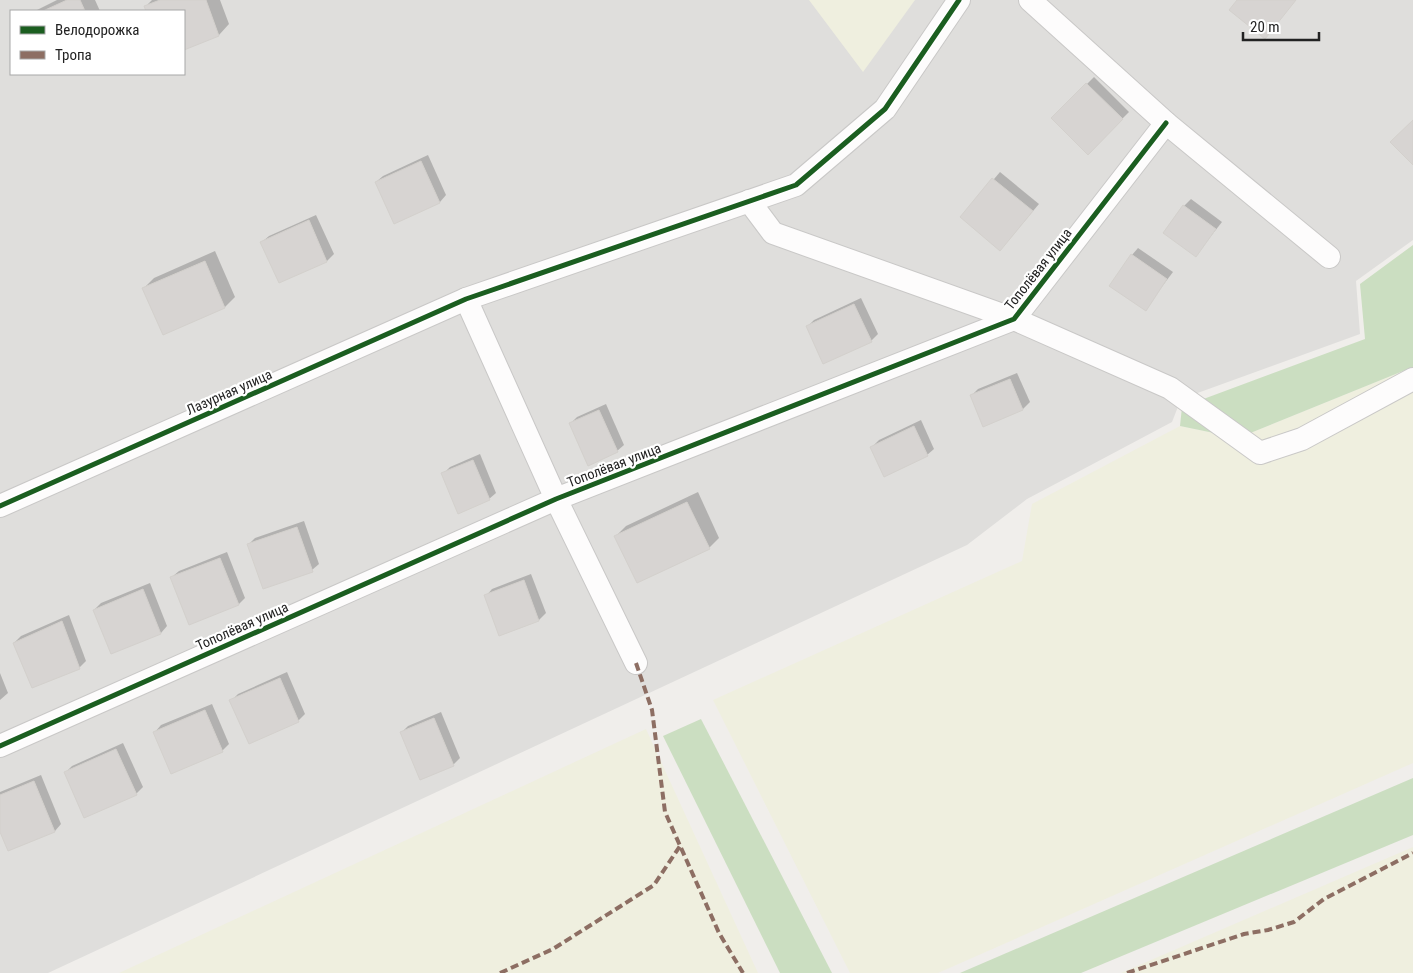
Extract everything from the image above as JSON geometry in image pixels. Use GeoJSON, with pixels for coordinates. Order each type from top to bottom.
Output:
{"type":"FeatureCollection","features":[{"type":"Feature","properties":{"kind":"street","name":"Лазурная улица"},"geometry":{"type":"LineString","coordinates":[[0,506],[466,298],[796,185],[885,109],[959,0]]}},
{"type":"Feature","properties":{"kind":"street"},"geometry":{"type":"LineString","coordinates":[[1030,0],[1166,123],[1329,257]]}},
{"type":"Feature","properties":{"kind":"street","name":"Тополёвая улица"},"geometry":{"type":"LineString","coordinates":[[0,746],[556,499],[1014,319],[1166,123]]}},
{"type":"Feature","properties":{"kind":"street"},"geometry":{"type":"LineString","coordinates":[[750,201],[773,233],[1014,319],[1170,388],[1260,453],[1302,439],[1413,379]]}},
{"type":"Feature","properties":{"kind":"street"},"geometry":{"type":"LineString","coordinates":[[466,298],[556,499],[636,663]]}},
{"type":"Feature","properties":{"kind":"shaded area"},"geometry":{"type":"Polygon","coordinates":[[[0,0],[1413,0],[1413,240],[1356,281],[1360,334],[1181,399],[1172,422],[1027,499],[967,545],[48,973],[0,973],[0,0]]]}},
{"type":"Feature","properties":{"kind":"green space"},"geometry":{"type":"Polygon","coordinates":[[[809,0],[915,0],[863,72],[809,0]]]}},
{"type":"Feature","properties":{"kind":"green space"},"geometry":{"type":"Polygon","coordinates":[[[1413,245],[1413,367],[1238,438],[1180,426],[1182,407],[1365,339],[1360,284],[1413,245]]]}},
{"type":"Feature","properties":{"kind":"green space"},"geometry":{"type":"Polygon","coordinates":[[[1413,367],[1413,763],[938,973],[850,973],[713,700],[1022,561],[1032,504],[1180,426],[1238,438],[1413,367]]]}},
{"type":"Feature","properties":{"kind":"green space"},"geometry":{"type":"Polygon","coordinates":[[[701,719],[832,973],[780,973],[663,736],[701,719]]]}},
{"type":"Feature","properties":{"kind":"green space"},"geometry":{"type":"Polygon","coordinates":[[[646,729],[758,973],[119,973],[646,729]]]}},
{"type":"Feature","properties":{"kind":"green space"},"geometry":{"type":"Polygon","coordinates":[[[1413,778],[1413,835],[1081,973],[960,973],[1413,778]]]}},
{"type":"Feature","properties":{"kind":"green space"},"geometry":{"type":"Polygon","coordinates":[[[1413,847],[1413,973],[1121,973],[1413,847]]]}},
{"type":"Feature","properties":{"kind":"building"},"geometry":{"type":"Polygon","coordinates":[[[67,0],[80,0],[85,10],[45,10],[67,0]]]}},
{"type":"Feature","properties":{"kind":"building"},"geometry":{"type":"Polygon","coordinates":[[[160,0],[206,0],[219,36],[185,50],[185,10],[146,10],[144,6],[160,0]]]}},
{"type":"Feature","properties":{"kind":"building"},"geometry":{"type":"Polygon","coordinates":[[[1237,0],[1296,0],[1265,39],[1229,10],[1237,0]]]}},
{"type":"Feature","properties":{"kind":"building"},"geometry":{"type":"Polygon","coordinates":[[[1086,83],[1123,119],[1088,155],[1051,118],[1086,83]]]}},
{"type":"Feature","properties":{"kind":"building"},"geometry":{"type":"Polygon","coordinates":[[[1413,120],[1413,165],[1390,142],[1413,120]]]}},
{"type":"Feature","properties":{"kind":"building"},"geometry":{"type":"Polygon","coordinates":[[[421,161],[440,203],[394,224],[375,182],[421,161]]]}},
{"type":"Feature","properties":{"kind":"building"},"geometry":{"type":"Polygon","coordinates":[[[992,178],[1033,211],[1000,251],[960,217],[992,178]]]}},
{"type":"Feature","properties":{"kind":"building"},"geometry":{"type":"Polygon","coordinates":[[[1183,205],[1216,229],[1196,257],[1163,233],[1183,205]]]}},
{"type":"Feature","properties":{"kind":"building"},"geometry":{"type":"Polygon","coordinates":[[[309,220],[327,262],[279,283],[260,242],[309,220]]]}},
{"type":"Feature","properties":{"kind":"building"},"geometry":{"type":"Polygon","coordinates":[[[1131,254],[1167,279],[1146,311],[1109,286],[1131,254]]]}},
{"type":"Feature","properties":{"kind":"building"},"geometry":{"type":"Polygon","coordinates":[[[205,261],[225,308],[163,335],[142,288],[205,261]]]}},
{"type":"Feature","properties":{"kind":"building"},"geometry":{"type":"Polygon","coordinates":[[[854,304],[872,342],[823,364],[806,326],[854,304]]]}},
{"type":"Feature","properties":{"kind":"building"},"geometry":{"type":"Polygon","coordinates":[[[1010,379],[1023,410],[983,427],[970,395],[1010,379]]]}},
{"type":"Feature","properties":{"kind":"building"},"geometry":{"type":"Polygon","coordinates":[[[599,410],[618,452],[588,466],[569,423],[599,410]]]}},
{"type":"Feature","properties":{"kind":"building"},"geometry":{"type":"Polygon","coordinates":[[[914,426],[928,456],[884,477],[870,447],[914,426]]]}},
{"type":"Feature","properties":{"kind":"building"},"geometry":{"type":"Polygon","coordinates":[[[473,460],[490,500],[458,514],[441,473],[473,460]]]}},
{"type":"Feature","properties":{"kind":"building"},"geometry":{"type":"Polygon","coordinates":[[[687,502],[710,549],[637,583],[614,536],[687,502]]]}},
{"type":"Feature","properties":{"kind":"building"},"geometry":{"type":"Polygon","coordinates":[[[297,527],[313,572],[263,589],[247,544],[297,527]]]}},
{"type":"Feature","properties":{"kind":"building"},"geometry":{"type":"Polygon","coordinates":[[[220,558],[239,605],[189,625],[170,577],[220,558]]]}},
{"type":"Feature","properties":{"kind":"building"},"geometry":{"type":"Polygon","coordinates":[[[524,580],[539,621],[499,636],[484,595],[524,580]]]}},
{"type":"Feature","properties":{"kind":"building"},"geometry":{"type":"Polygon","coordinates":[[[143,589],[161,634],[111,654],[93,610],[143,589]]]}},
{"type":"Feature","properties":{"kind":"building"},"geometry":{"type":"Polygon","coordinates":[[[62,621],[80,669],[32,688],[13,643],[62,621]]]}},
{"type":"Feature","properties":{"kind":"building"},"geometry":{"type":"Polygon","coordinates":[[[280,678],[299,722],[249,744],[229,700],[280,678]]]}},
{"type":"Feature","properties":{"kind":"building"},"geometry":{"type":"Polygon","coordinates":[[[205,710],[223,752],[171,774],[153,732],[205,710]]]}},
{"type":"Feature","properties":{"kind":"building"},"geometry":{"type":"Polygon","coordinates":[[[434,718],[454,766],[420,780],[400,732],[434,718]]]}},
{"type":"Feature","properties":{"kind":"building"},"geometry":{"type":"Polygon","coordinates":[[[116,749],[137,795],[84,818],[64,772],[116,749]]]}},
{"type":"Feature","properties":{"kind":"building"},"geometry":{"type":"Polygon","coordinates":[[[34,781],[55,832],[8,851],[0,832],[0,795],[34,781]]]}},
{"type":"Feature","properties":{"kind":"marked path"},"geometry":{"type":"LineString","coordinates":[[636,663],[652,710],[665,812],[719,933],[743,973]]}},
{"type":"Feature","properties":{"kind":"marked path"},"geometry":{"type":"LineString","coordinates":[[500,973],[553,949],[654,885],[680,846]]}},
{"type":"Feature","properties":{"kind":"marked path"},"geometry":{"type":"LineString","coordinates":[[1127,973],[1244,934],[1268,930],[1294,922],[1324,899],[1413,853]]}},
{"type":"Feature","properties":{"kind":"cycle path"},"geometry":{"type":"LineString","coordinates":[[0,506],[466,299],[796,185],[885,109],[959,0]]}},
{"type":"Feature","properties":{"kind":"cycle path"},"geometry":{"type":"LineString","coordinates":[[0,746],[556,499],[1014,319],[1166,123]]}}]}
